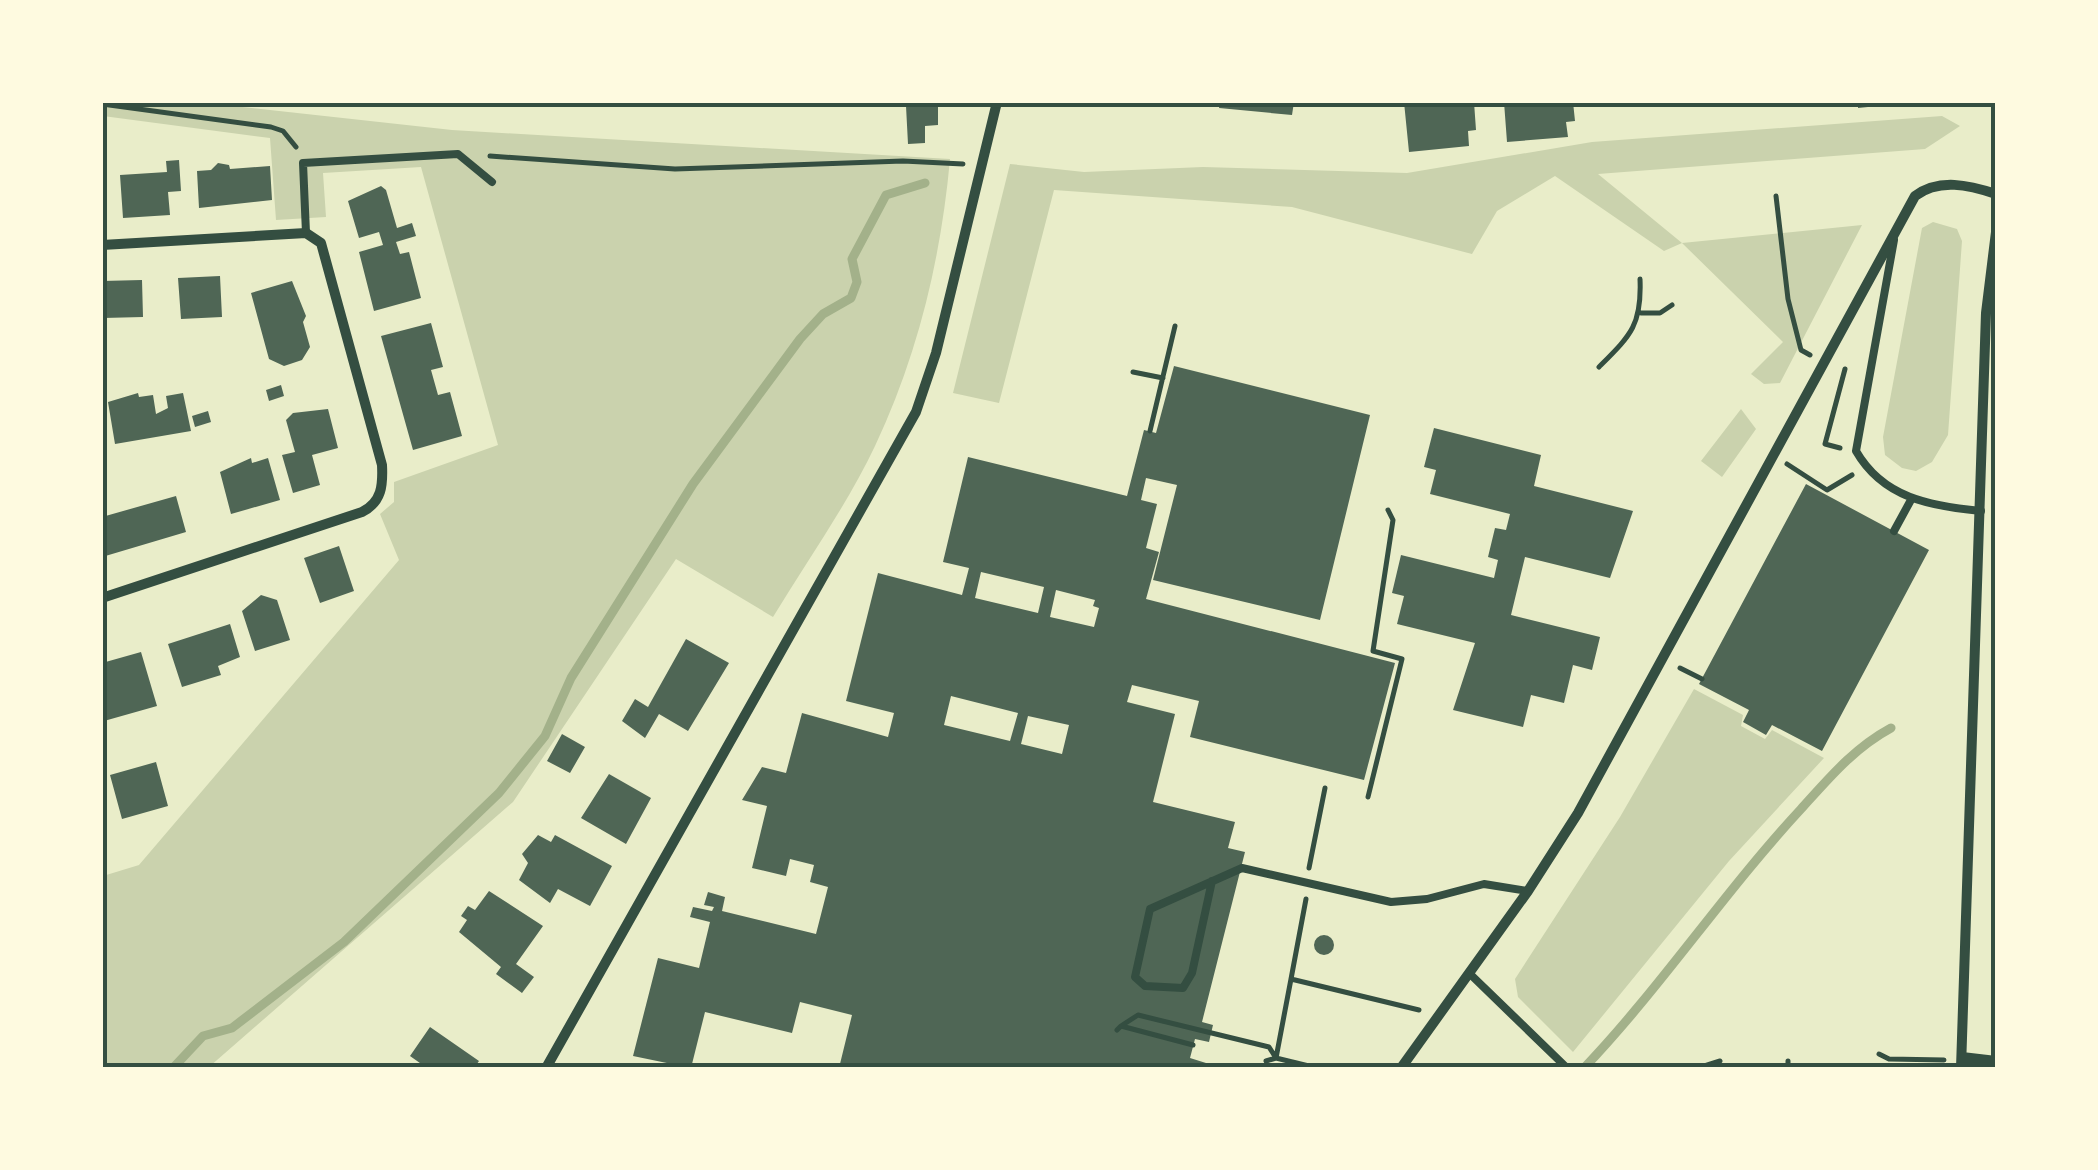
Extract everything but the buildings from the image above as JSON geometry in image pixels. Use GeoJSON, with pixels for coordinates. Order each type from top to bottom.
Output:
{"type":"FeatureCollection","features":[{"type":"Feature","properties":{"kind":"street"},"geometry":{"type":"LineString","coordinates":[[546,1068],[916,412],[936,353],[997,102]]}},
{"type":"Feature","properties":{"kind":"street"},"geometry":{"type":"LineString","coordinates":[[1401,1068],[1528,891],[1664,660],[1915,196],[1929,185],[1957,185],[1996,194]]}},
{"type":"Feature","properties":{"kind":"street"},"geometry":{"type":"LineString","coordinates":[[1996,232],[1986,313],[1962,1062],[1996,1060]]}},
{"type":"Feature","properties":{"kind":"street"},"geometry":{"type":"LineString","coordinates":[[102,244],[306,233],[321,243],[382,464],[379,495],[373,507],[102,598]]}},
{"type":"Feature","properties":{"kind":"lane"},"geometry":{"type":"LineString","coordinates":[[306,233],[304,164],[458,154],[492,182]]}},
{"type":"Feature","properties":{"kind":"lane"},"geometry":{"type":"LineString","coordinates":[[1896,231],[1856,451],[1867,471],[1885,487],[1912,498],[1981,511]]}},
{"type":"Feature","properties":{"kind":"lane"},"geometry":{"type":"LineString","coordinates":[[1894,531],[1912,498]]}},
{"type":"Feature","properties":{"kind":"lane"},"geometry":{"type":"LineString","coordinates":[[1212,880],[1192,973],[1182,988],[1146,986],[1136,977],[1150,909],[1212,880],[1242,868],[1391,902],[1427,900],[1484,884],[1528,891]]}},
{"type":"Feature","properties":{"kind":"lane"},"geometry":{"type":"LineString","coordinates":[[1468,973],[1567,1068]]}},
{"type":"Feature","properties":{"kind":"path"},"geometry":{"type":"LineString","coordinates":[[102,104],[271,127],[283,132],[304,164]]}},
{"type":"Feature","properties":{"kind":"path"},"geometry":{"type":"LineString","coordinates":[[458,154],[674,169],[903,161],[981,166]]}},
{"type":"Feature","properties":{"kind":"path"},"geometry":{"type":"LineString","coordinates":[[1776,196],[1788,299],[1801,350],[1822,362]]}},
{"type":"Feature","properties":{"kind":"path"},"geometry":{"type":"LineString","coordinates":[[1599,367],[1627,338],[1641,313],[1640,280]]}},
{"type":"Feature","properties":{"kind":"path"},"geometry":{"type":"LineString","coordinates":[[1641,313],[1660,312],[1672,306]]}},
{"type":"Feature","properties":{"kind":"path"},"geometry":{"type":"LineString","coordinates":[[1150,431],[1176,326]]}},
{"type":"Feature","properties":{"kind":"path"},"geometry":{"type":"LineString","coordinates":[[1837,370],[1848,354],[1824,444],[1856,451]]}},
{"type":"Feature","properties":{"kind":"path"},"geometry":{"type":"LineString","coordinates":[[1133,372],[1163,378]]}},
{"type":"Feature","properties":{"kind":"path"},"geometry":{"type":"LineString","coordinates":[[1808,481],[1827,490],[1843,478],[1867,471]]}},
{"type":"Feature","properties":{"kind":"path"},"geometry":{"type":"LineString","coordinates":[[1368,796],[1402,659],[1374,651],[1393,520],[1388,510]]}},
{"type":"Feature","properties":{"kind":"path"},"geometry":{"type":"LineString","coordinates":[[1664,660],[1702,680]]}},
{"type":"Feature","properties":{"kind":"path"},"geometry":{"type":"LineString","coordinates":[[1308,880],[1325,788]]}},
{"type":"Feature","properties":{"kind":"path"},"geometry":{"type":"LineString","coordinates":[[1276,1058],[1306,897]]}},
{"type":"Feature","properties":{"kind":"path"},"geometry":{"type":"LineString","coordinates":[[1291,979],[1439,1015]]}},
{"type":"Feature","properties":{"kind":"path"},"geometry":{"type":"LineString","coordinates":[[1193,1046],[1119,1028],[1138,1015],[1269,1047],[1276,1058]]}},
{"type":"Feature","properties":{"kind":"path"},"geometry":{"type":"LineString","coordinates":[[1879,1054],[1928,1062],[1962,1062]]}},
{"type":"Feature","properties":{"kind":"path"},"geometry":{"type":"LineString","coordinates":[[1266,1061],[1276,1058],[1316,1068]]}},
{"type":"Feature","properties":{"kind":"path"},"geometry":{"type":"LineString","coordinates":[[1698,1068],[1720,1061]]}},
{"type":"Feature","properties":{"kind":"green space"},"geometry":{"type":"Polygon","coordinates":[[[198,102],[452,130],[950,159],[934,269],[904,377],[852,490],[773,617],[676,559],[513,802],[209,1067],[103,1067],[103,876],[139,865],[399,560],[380,514],[394,502],[394,482],[498,445],[421,167],[323,173],[326,217],[276,220],[270,138],[103,116],[103,103],[198,102]]]}},
{"type":"Feature","properties":{"kind":"green space"},"geometry":{"type":"Polygon","coordinates":[[[1942,116],[1960,126],[1925,149],[1598,174],[1682,243],[1664,251],[1555,176],[1497,211],[1472,254],[1292,207],[1054,190],[999,403],[953,393],[1010,164],[1084,172],[1203,167],[1407,173],[1592,142],[1942,116]]]}},
{"type":"Feature","properties":{"kind":"green space"},"geometry":{"type":"Polygon","coordinates":[[[1933,222],[1957,229],[1962,241],[1948,435],[1932,462],[1916,471],[1902,468],[1885,455],[1883,437],[1922,228],[1933,222]]]}},
{"type":"Feature","properties":{"kind":"green space"},"geometry":{"type":"Polygon","coordinates":[[[1862,225],[1780,383],[1764,384],[1751,374],[1783,342],[1682,243],[1862,225]]]}},
{"type":"Feature","properties":{"kind":"green space"},"geometry":{"type":"Polygon","coordinates":[[[1741,409],[1756,429],[1722,477],[1701,461],[1741,409]]]}},
{"type":"Feature","properties":{"kind":"green space"},"geometry":{"type":"Polygon","coordinates":[[[1694,689],[1743,715],[1741,726],[1765,739],[1772,730],[1824,758],[1729,861],[1573,1052],[1518,997],[1515,979],[1620,817],[1694,689]]]}},
{"type":"Feature","properties":{"kind":"waterway"},"geometry":{"type":"LineString","coordinates":[[173,1068],[203,1036],[232,1028],[344,942],[499,793],[545,736],[571,678],[693,484],[800,339],[823,314],[851,298],[857,282],[852,259],[886,195],[925,183]]}},
{"type":"Feature","properties":{"kind":"waterway"},"geometry":{"type":"LineString","coordinates":[[1584,1068],[1811,797],[1854,754],[1891,728]]}},
{"type":"Feature","properties":{"kind":"waterway"},"geometry":{"type":"LineString","coordinates":[[141,1068],[159,1068]]}}]}
